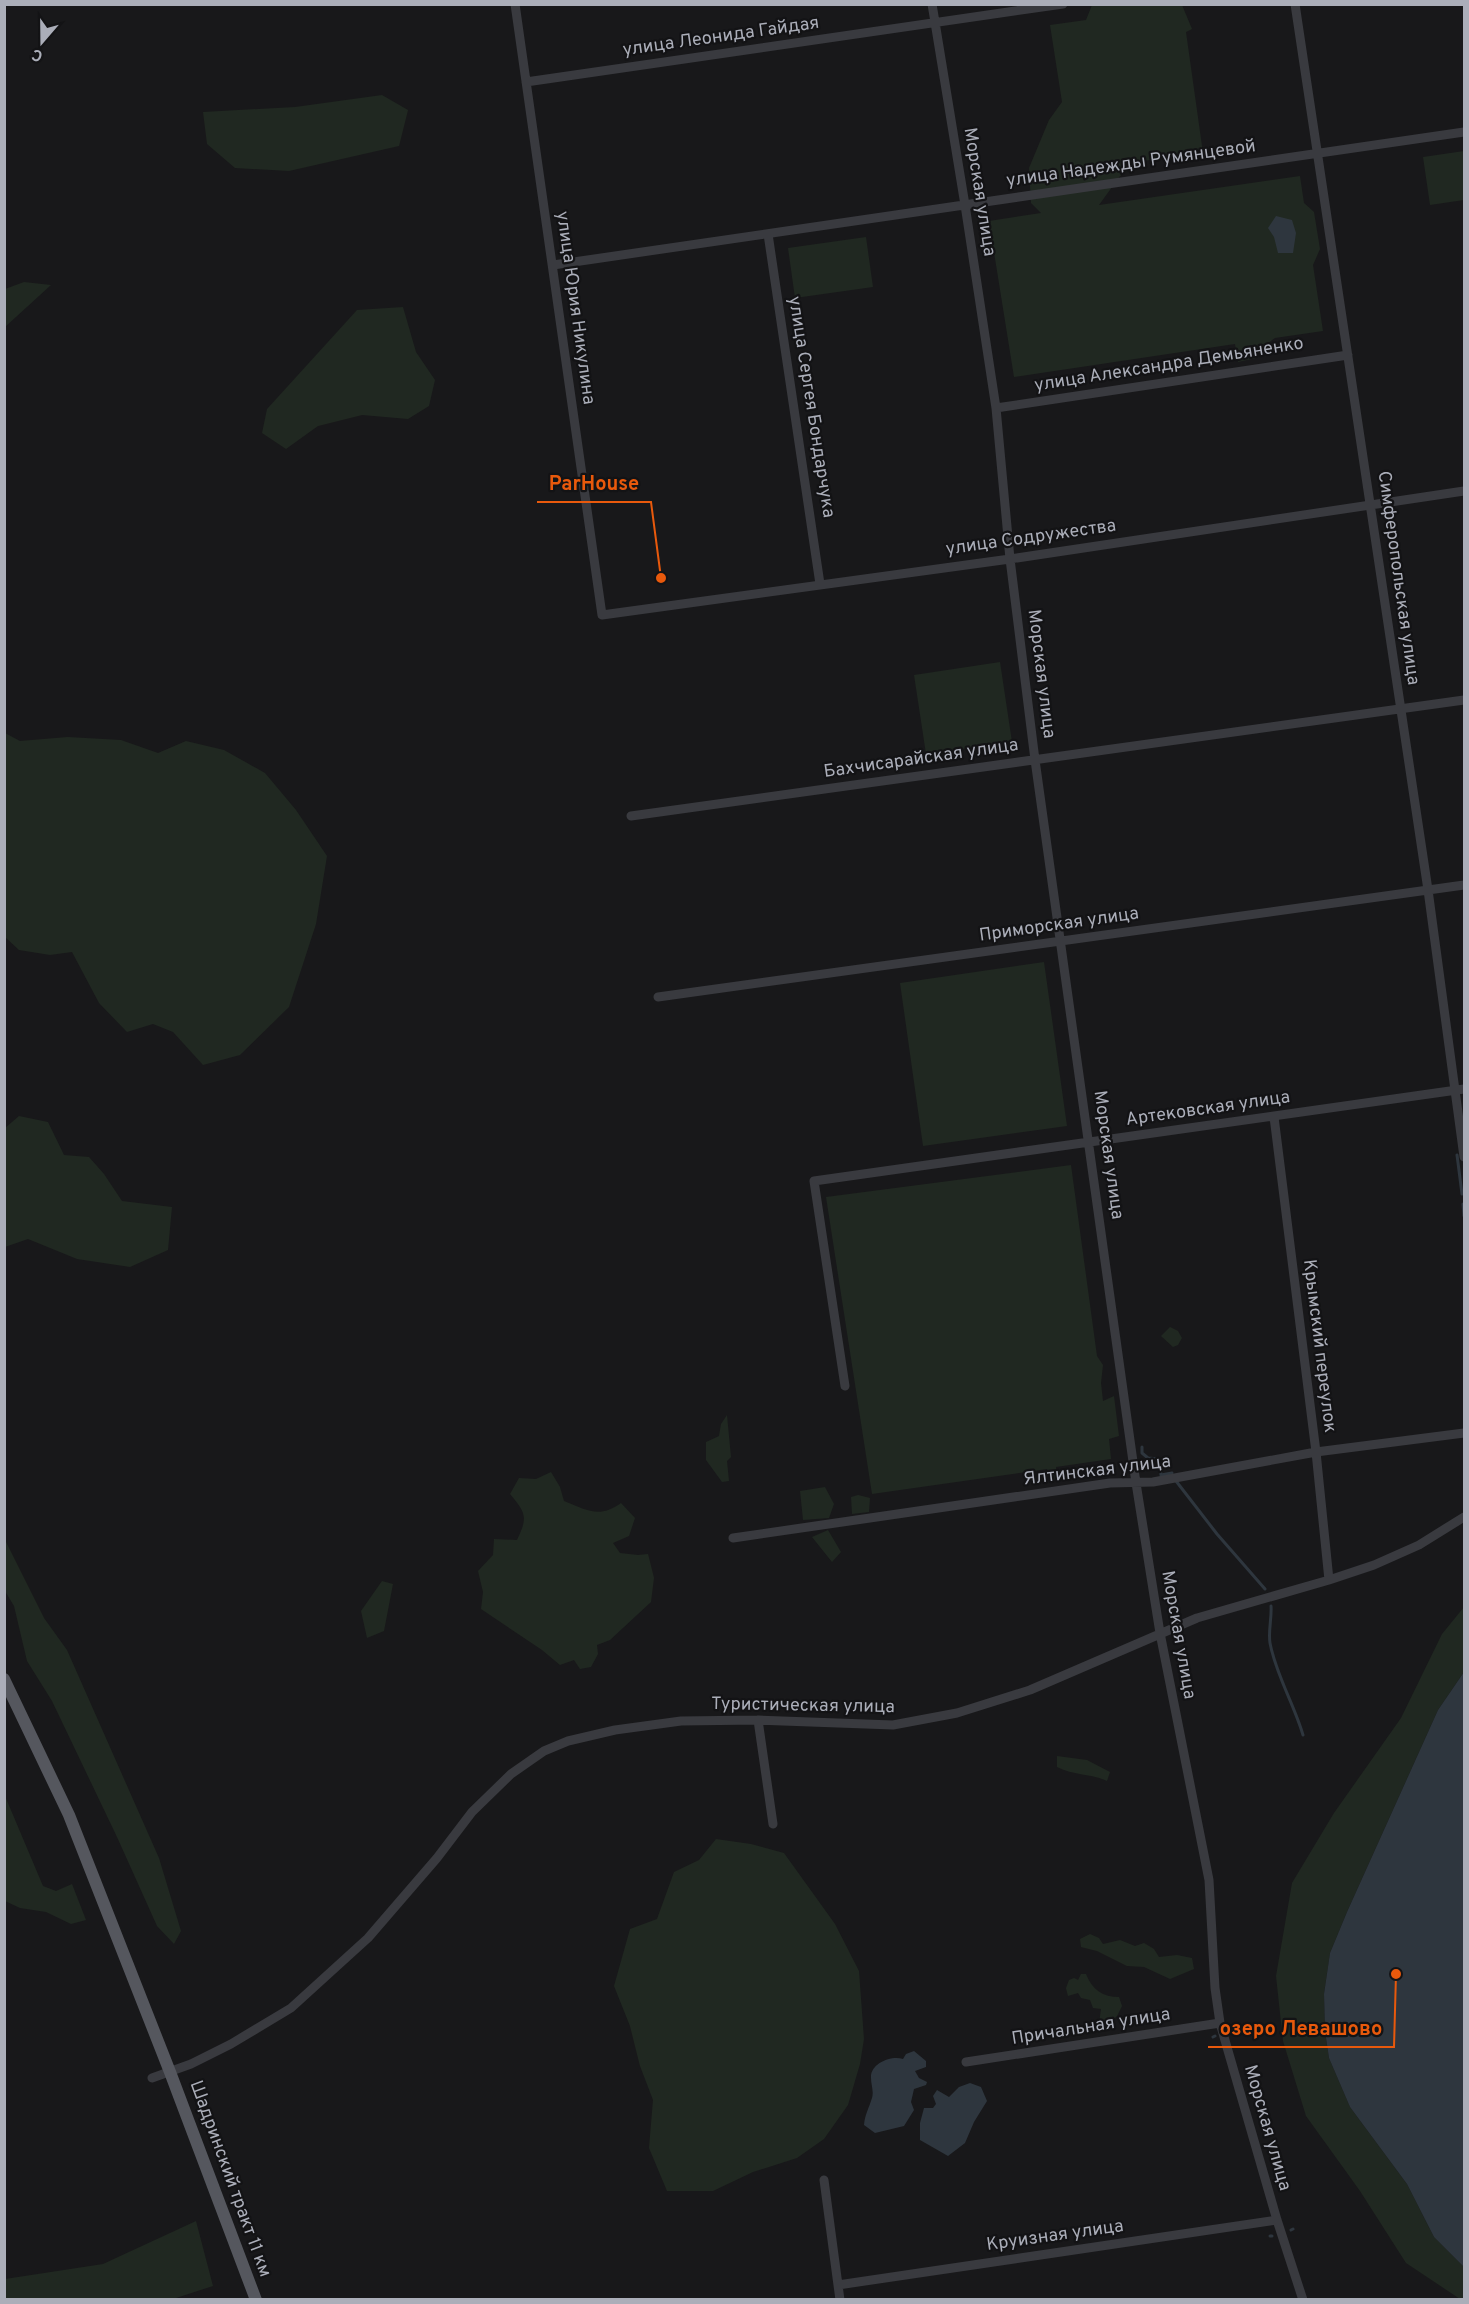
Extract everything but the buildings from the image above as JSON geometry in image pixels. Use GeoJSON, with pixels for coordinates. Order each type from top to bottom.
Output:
{"type":"FeatureCollection","features":[{"type":"Feature","properties":{"kind":"main road","name":"Шадринский тракт 11 км"},"geometry":{"type":"LineString","coordinates":[[4,1679],[69,1815],[256,2300]]}},
{"type":"Feature","properties":{"kind":"street","name":"улица Юрия Никулина"},"geometry":{"type":"LineString","coordinates":[[515,4],[602,615]]}},
{"type":"Feature","properties":{"kind":"street","name":"Морская улица"},"geometry":{"type":"LineString","coordinates":[[932,4],[996,408],[1010,559],[1035,760],[1136,1483],[1160,1633],[1209,1880],[1215,1988],[1220,2023],[1302,2300]]}},
{"type":"Feature","properties":{"kind":"street","name":"улица Леонида Гайдая"},"geometry":{"type":"LineString","coordinates":[[526,82],[1063,4]]}},
{"type":"Feature","properties":{"kind":"street","name":"Симферопольская улица"},"geometry":{"type":"LineString","coordinates":[[1295,4],[1400,709],[1460,1090],[1464,1157]]}},
{"type":"Feature","properties":{"kind":"street","name":"улица Надежды Румянцевой"},"geometry":{"type":"LineString","coordinates":[[553,265],[1464,132]]}},
{"type":"Feature","properties":{"kind":"street","name":"улица Сергея Бондарчука"},"geometry":{"type":"LineString","coordinates":[[768,234],[820,584]]}},
{"type":"Feature","properties":{"kind":"street","name":"улица Александра Демьяненко"},"geometry":{"type":"LineString","coordinates":[[996,408],[1348,355]]}},
{"type":"Feature","properties":{"kind":"street","name":"улица Содружества"},"geometry":{"type":"LineString","coordinates":[[602,615],[1010,559],[1464,491]]}},
{"type":"Feature","properties":{"kind":"street","name":"Бахчисарайская улица"},"geometry":{"type":"LineString","coordinates":[[631,816],[1464,700]]}},
{"type":"Feature","properties":{"kind":"street","name":"Приморская улица"},"geometry":{"type":"LineString","coordinates":[[658,997],[1464,885]]}},
{"type":"Feature","properties":{"kind":"street","name":"Артековская улица"},"geometry":{"type":"LineString","coordinates":[[845,1386],[814,1181],[1460,1090]]}},
{"type":"Feature","properties":{"kind":"street","name":"Крымский переулок"},"geometry":{"type":"LineString","coordinates":[[1274,1117],[1316,1452],[1329,1580]]}},
{"type":"Feature","properties":{"kind":"street","name":"Ялтинская улица"},"geometry":{"type":"LineString","coordinates":[[733,1538],[1110,1483],[1136,1483],[1316,1452],[1464,1433]]}},
{"type":"Feature","properties":{"kind":"street","name":"Туристическая улица"},"geometry":{"type":"LineString","coordinates":[[152,2078],[231,2044],[291,2008],[368,1938],[437,1858],[472,1812],[525,1763],[544,1751],[568,1741],[615,1730],[681,1721],[758,1720],[893,1725],[919,1722],[957,1713],[1030,1690],[1197,1618],[1329,1580],[1419,1545],[1464,1517]]}},
{"type":"Feature","properties":{"kind":"street"},"geometry":{"type":"LineString","coordinates":[[758,1720],[773,1824]]}},
{"type":"Feature","properties":{"kind":"street","name":"Причальная улица"},"geometry":{"type":"LineString","coordinates":[[966,2062],[1220,2023]]}},
{"type":"Feature","properties":{"kind":"street"},"geometry":{"type":"LineString","coordinates":[[824,2180],[840,2300]]}},
{"type":"Feature","properties":{"kind":"street","name":"Круизная улица"},"geometry":{"type":"LineString","coordinates":[[838,2284],[1277,2220]]}},
{"type":"Feature","properties":{"kind":"shaded area"},"geometry":{"type":"Polygon","coordinates":[[[1092,5],[1182,5],[1192,29],[1186,32],[1203,153],[1143,161],[1120,176],[1099,205],[1300,176],[1304,203],[1314,212],[1320,249],[1313,265],[1323,331],[1275,338],[1256,358],[1238,362],[1235,344],[1014,377],[989,221],[1041,213],[1031,203],[1029,168],[1049,120],[1062,102],[1050,25],[1086,20],[1092,5]]]}},
{"type":"Feature","properties":{"kind":"shaded area"},"geometry":{"type":"Polygon","coordinates":[[[382,95],[408,110],[399,146],[289,171],[235,168],[207,144],[203,112],[295,107],[382,95]]]}},
{"type":"Feature","properties":{"kind":"shaded area"},"geometry":{"type":"Polygon","coordinates":[[[1464,151],[1464,200],[1430,205],[1423,157],[1464,151]]]}},
{"type":"Feature","properties":{"kind":"shaded area"},"geometry":{"type":"Polygon","coordinates":[[[1276,216],[1292,220],[1296,233],[1293,253],[1278,253],[1274,237],[1268,228],[1276,216]]]}},
{"type":"Feature","properties":{"kind":"shaded area"},"geometry":{"type":"Polygon","coordinates":[[[866,237],[873,287],[795,298],[788,248],[866,237]]]}},
{"type":"Feature","properties":{"kind":"shaded area"},"geometry":{"type":"Polygon","coordinates":[[[24,282],[51,285],[5,327],[5,289],[24,282]]]}},
{"type":"Feature","properties":{"kind":"shaded area"},"geometry":{"type":"Polygon","coordinates":[[[403,307],[416,352],[435,380],[429,406],[408,419],[362,415],[318,426],[286,449],[262,433],[267,409],[357,310],[403,307]]]}},
{"type":"Feature","properties":{"kind":"shaded area"},"geometry":{"type":"Polygon","coordinates":[[[1000,662],[1012,742],[926,754],[914,675],[1000,662]]]}},
{"type":"Feature","properties":{"kind":"shaded area"},"geometry":{"type":"Polygon","coordinates":[[[5,733],[20,741],[68,737],[121,740],[158,753],[186,741],[224,750],[265,773],[296,810],[327,856],[316,924],[289,1007],[240,1055],[203,1065],[173,1032],[153,1024],[127,1032],[99,1003],[72,952],[50,955],[19,950],[5,937],[5,733]]]}},
{"type":"Feature","properties":{"kind":"shaded area"},"geometry":{"type":"Polygon","coordinates":[[[1044,962],[1067,1126],[923,1146],[900,983],[1044,962]]]}},
{"type":"Feature","properties":{"kind":"shaded area"},"geometry":{"type":"Polygon","coordinates":[[[19,1116],[48,1122],[64,1155],[89,1157],[104,1174],[122,1201],[172,1207],[168,1250],[130,1267],[77,1259],[28,1239],[5,1247],[5,1128],[19,1116]]]}},
{"type":"Feature","properties":{"kind":"shaded area"},"geometry":{"type":"Polygon","coordinates":[[[1071,1165],[1097,1356],[1103,1365],[1101,1383],[1103,1401],[1114,1396],[1119,1436],[1109,1439],[1111,1459],[1056,1467],[1057,1480],[1051,1479],[1047,1469],[872,1494],[826,1197],[1071,1165]]]}},
{"type":"Feature","properties":{"kind":"shaded area"},"geometry":{"type":"Polygon","coordinates":[[[1170,1327],[1178,1331],[1182,1338],[1178,1345],[1173,1347],[1161,1336],[1170,1327]]]}},
{"type":"Feature","properties":{"kind":"shaded area"},"geometry":{"type":"Polygon","coordinates":[[[727,1415],[731,1457],[727,1461],[729,1481],[722,1482],[706,1460],[706,1442],[719,1436],[721,1424],[727,1415]]]}},
{"type":"Feature","properties":{"kind":"shaded area"},"geometry":{"type":"Polygon","coordinates":[[[551,1472],[560,1487],[564,1501],[586,1510],[599,1512],[621,1503],[635,1518],[629,1536],[613,1543],[620,1553],[648,1554],[654,1578],[651,1602],[610,1640],[597,1645],[598,1654],[591,1667],[580,1669],[574,1660],[560,1665],[542,1650],[481,1609],[483,1592],[478,1571],[493,1555],[494,1539],[517,1540],[523,1526],[522,1511],[510,1494],[519,1478],[536,1479],[551,1472]]]}},
{"type":"Feature","properties":{"kind":"shaded area"},"geometry":{"type":"Polygon","coordinates":[[[825,1487],[834,1504],[829,1518],[803,1520],[800,1491],[825,1487]]]}},
{"type":"Feature","properties":{"kind":"shaded area"},"geometry":{"type":"Polygon","coordinates":[[[858,1495],[870,1498],[869,1512],[852,1514],[851,1497],[858,1495]]]}},
{"type":"Feature","properties":{"kind":"shaded area"},"geometry":{"type":"Polygon","coordinates":[[[828,1530],[841,1552],[832,1562],[812,1537],[828,1530]]]}},
{"type":"Feature","properties":{"kind":"shaded area"},"geometry":{"type":"Polygon","coordinates":[[[5,1540],[44,1618],[67,1650],[159,1858],[181,1931],[174,1944],[157,1926],[52,1701],[27,1661],[14,1606],[5,1591],[5,1540]]]}},
{"type":"Feature","properties":{"kind":"shaded area"},"geometry":{"type":"Polygon","coordinates":[[[382,1581],[393,1584],[384,1631],[367,1638],[361,1611],[382,1581]]]}},
{"type":"Feature","properties":{"kind":"shaded area"},"geometry":{"type":"Polygon","coordinates":[[[1464,1607],[1464,1672],[1438,1710],[1347,1912],[1330,1953],[1324,1994],[1325,2031],[1329,2058],[1350,2107],[1407,2184],[1434,2237],[1464,2267],[1464,2299],[1460,2299],[1406,2263],[1360,2191],[1306,2116],[1283,2041],[1276,1976],[1292,1883],[1334,1813],[1401,1718],[1442,1634],[1464,1607]]]}},
{"type":"Feature","properties":{"kind":"shaded area"},"geometry":{"type":"Polygon","coordinates":[[[1464,1672],[1464,2267],[1434,2237],[1407,2184],[1350,2107],[1329,2058],[1325,2031],[1324,1994],[1330,1953],[1347,1912],[1438,1710],[1464,1672]]]}},
{"type":"Feature","properties":{"kind":"shaded area"},"geometry":{"type":"Polygon","coordinates":[[[1057,1756],[1087,1760],[1110,1772],[1107,1781],[1057,1767],[1057,1756]]]}},
{"type":"Feature","properties":{"kind":"shaded area"},"geometry":{"type":"Polygon","coordinates":[[[5,1796],[43,1886],[56,1891],[72,1884],[86,1920],[71,1924],[46,1912],[20,1908],[5,1901],[5,1796]]]}},
{"type":"Feature","properties":{"kind":"shaded area"},"geometry":{"type":"Polygon","coordinates":[[[716,1839],[751,1844],[784,1853],[835,1924],[859,1971],[864,2039],[860,2064],[848,2105],[824,2139],[797,2158],[753,2172],[713,2191],[667,2191],[649,2148],[653,2100],[640,2066],[630,2026],[614,1986],[630,1929],[657,1919],[674,1872],[699,1860],[716,1839]]]}},
{"type":"Feature","properties":{"kind":"shaded area"},"geometry":{"type":"Polygon","coordinates":[[[1090,1934],[1099,1938],[1103,1944],[1120,1940],[1135,1946],[1144,1943],[1154,1949],[1159,1957],[1177,1955],[1192,1958],[1194,1969],[1170,1979],[1144,1967],[1127,1966],[1097,1951],[1081,1947],[1080,1939],[1090,1934]]]}},
{"type":"Feature","properties":{"kind":"shaded area"},"geometry":{"type":"Polygon","coordinates":[[[1081,1974],[1086,1974],[1091,1984],[1099,1992],[1119,1997],[1122,2006],[1117,2016],[1104,2028],[1099,2023],[1101,2009],[1093,2008],[1090,2000],[1081,1998],[1078,1993],[1068,1996],[1066,1988],[1069,1980],[1074,1978],[1078,1980],[1081,1974]]]}},
{"type":"Feature","properties":{"kind":"shaded area"},"geometry":{"type":"Polygon","coordinates":[[[914,2051],[926,2061],[926,2067],[915,2071],[919,2078],[927,2082],[926,2085],[914,2089],[911,2102],[914,2110],[904,2126],[875,2133],[864,2125],[873,2095],[871,2078],[874,2068],[882,2061],[893,2058],[903,2059],[906,2054],[914,2051]]]}},
{"type":"Feature","properties":{"kind":"shaded area"},"geometry":{"type":"Polygon","coordinates":[[[970,2083],[981,2087],[987,2101],[965,2143],[948,2156],[920,2140],[920,2123],[924,2108],[933,2108],[936,2104],[933,2096],[937,2090],[949,2097],[959,2087],[970,2083]]]}},
{"type":"Feature","properties":{"kind":"shaded area"},"geometry":{"type":"Polygon","coordinates":[[[196,2221],[213,2286],[173,2299],[5,2299],[5,2279],[103,2264],[196,2221]]]}},
{"type":"Feature","properties":{"kind":"waterway"},"geometry":{"type":"LineString","coordinates":[[1457,1155],[1462,1194]]}},
{"type":"Feature","properties":{"kind":"waterway"},"geometry":{"type":"LineString","coordinates":[[1463,1204],[1464,1216]]}},
{"type":"Feature","properties":{"kind":"waterway"},"geometry":{"type":"LineString","coordinates":[[1142,1447],[1142,1453],[1148,1458],[1159,1459],[1161,1475],[1172,1473]]}},
{"type":"Feature","properties":{"kind":"waterway"},"geometry":{"type":"LineString","coordinates":[[1176,1481],[1217,1534],[1265,1589]]}},
{"type":"Feature","properties":{"kind":"waterway"},"geometry":{"type":"LineString","coordinates":[[1271,1606],[1270,1638],[1273,1655],[1303,1735]]}},
{"type":"Feature","properties":{"kind":"place","name":"ParHouse"},"geometry":{"type":"Point","coordinates":[661,578]}},
{"type":"Feature","properties":{"kind":"place","name":"озеро Левашово"},"geometry":{"type":"Point","coordinates":[1396,1974]}}]}
